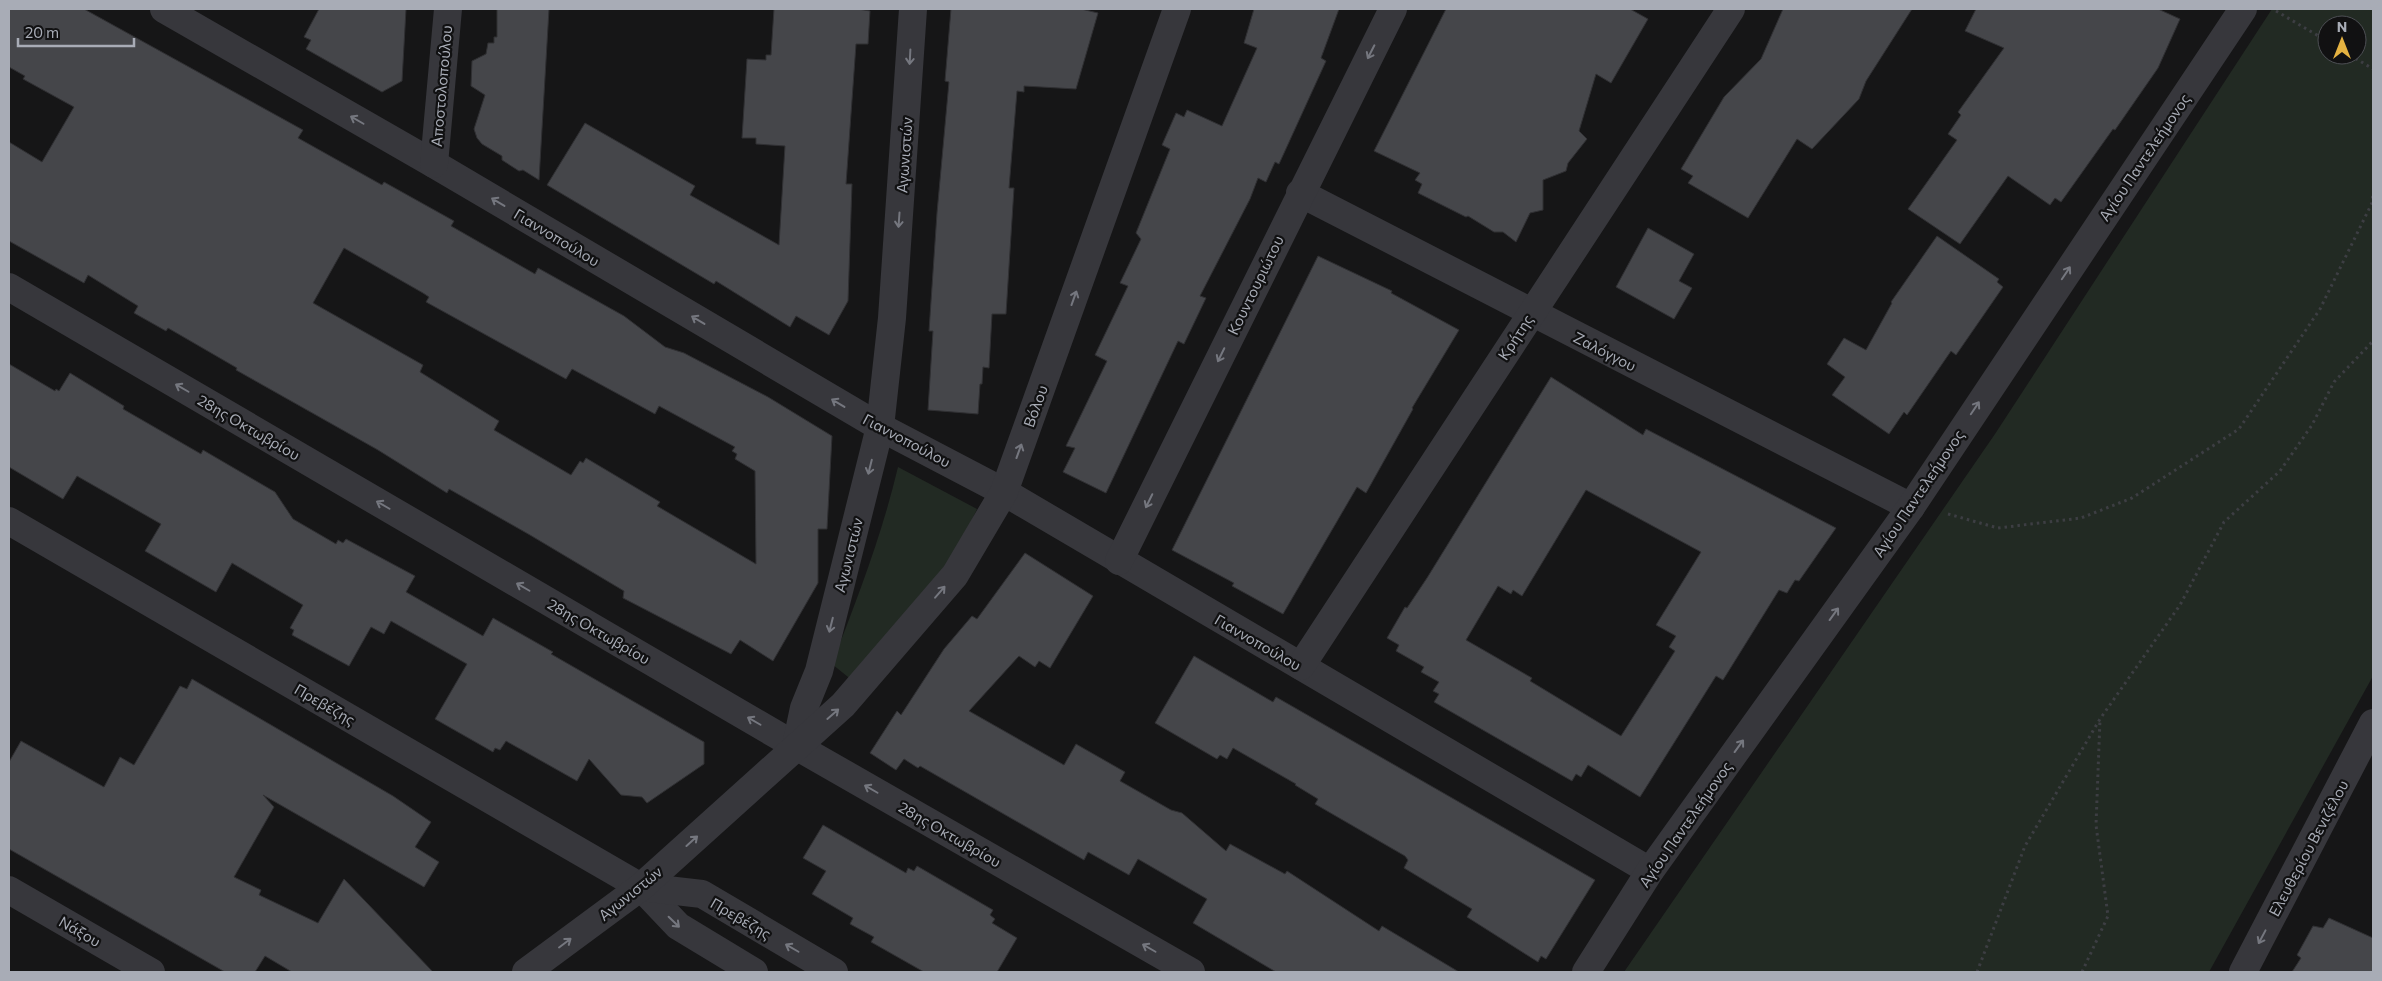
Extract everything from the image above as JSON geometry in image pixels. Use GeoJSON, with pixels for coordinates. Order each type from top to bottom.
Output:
{"type":"FeatureCollection","features":[{"type":"Feature","properties":{"kind":"street","name":"Γιαννοπούλου"},"geometry":{"type":"LineString","coordinates":[[164,9],[434,164],[880,427],[1004,492],[1650,871]]}},
{"type":"Feature","properties":{"kind":"street","name":"Αποστολοπούλου"},"geometry":{"type":"LineString","coordinates":[[434,164],[448,9]]}},
{"type":"Feature","properties":{"kind":"street","name":"Αγωνιστών"},"geometry":{"type":"LineString","coordinates":[[526,972],[641,887],[796,746],[804,708],[819,671],[880,427],[892,318],[913,9]]}},
{"type":"Feature","properties":{"kind":"street","name":"Βόλου"},"geometry":{"type":"LineString","coordinates":[[796,746],[843,705],[955,575],[1004,492],[1178,9]]}},
{"type":"Feature","properties":{"kind":"street","name":"Κουντουριώτου"},"geometry":{"type":"LineString","coordinates":[[1120,561],[1300,193],[1393,9]]}},
{"type":"Feature","properties":{"kind":"street","name":"Κρήτης"},"geometry":{"type":"LineString","coordinates":[[1301,666],[1530,313],[1731,9]]}},
{"type":"Feature","properties":{"kind":"street","name":"Αγίου Παντελεήμονος"},"geometry":{"type":"LineString","coordinates":[[1586,972],[1650,871],[1912,503],[2243,9]]}},
{"type":"Feature","properties":{"kind":"street","name":"Ζαλόγγου"},"geometry":{"type":"LineString","coordinates":[[1300,193],[1530,313],[1912,503]]}},
{"type":"Feature","properties":{"kind":"street","name":"28ης Οκτωβρίου"},"geometry":{"type":"LineString","coordinates":[[9,287],[796,746],[1191,972]]}},
{"type":"Feature","properties":{"kind":"street","name":"Πρεβέζης"},"geometry":{"type":"LineString","coordinates":[[9,521],[641,887],[678,926],[754,972]]}},
{"type":"Feature","properties":{"kind":"street","name":"Ελευθερίου Βενιζέλου"},"geometry":{"type":"LineString","coordinates":[[2244,972],[2373,723]]}},
{"type":"Feature","properties":{"kind":"street","name":"Πρεβέζης"},"geometry":{"type":"LineString","coordinates":[[641,887],[702,894],[834,972]]}},
{"type":"Feature","properties":{"kind":"street","name":"Νάξου"},"geometry":{"type":"LineString","coordinates":[[9,890],[151,972]]}},
{"type":"Feature","properties":{"kind":"path"},"geometry":{"type":"LineString","coordinates":[[2273,9],[2317,35]]}},
{"type":"Feature","properties":{"kind":"path"},"geometry":{"type":"LineString","coordinates":[[1912,503],[1998,528],[2081,518],[2132,498],[2239,429],[2320,309],[2372,203],[2373,194]]}},
{"type":"Feature","properties":{"kind":"path"},"geometry":{"type":"LineString","coordinates":[[1976,972],[2025,846],[2100,719],[2180,605],[2224,522],[2280,470],[2312,424],[2334,382],[2373,341]]}},
{"type":"Feature","properties":{"kind":"path"},"geometry":{"type":"LineString","coordinates":[[2082,972],[2108,916],[2096,826],[2100,719]]}},
{"type":"Feature","properties":{"kind":"shaded area"},"geometry":{"type":"Polygon","coordinates":[[[2272,9],[2373,9],[2373,676],[2209,972],[1624,972],[1995,434],[2272,9]]]}},
{"type":"Feature","properties":{"kind":"shaded area"},"geometry":{"type":"Polygon","coordinates":[[[898,467],[977,509],[957,551],[853,681],[832,664],[877,542],[898,467]]]}},
{"type":"Feature","properties":{"kind":"building"},"geometry":{"type":"Polygon","coordinates":[[[9,9],[84,9],[303,130],[298,138],[382,185],[384,182],[454,221],[451,226],[535,274],[538,268],[624,316],[665,347],[684,353],[768,397],[832,436],[827,529],[818,529],[818,583],[773,661],[740,640],[731,654],[623,598],[624,591],[530,535],[449,489],[447,493],[378,450],[236,370],[237,368],[168,328],[166,331],[134,313],[138,306],[88,275],[84,283],[9,241],[9,142],[42,162],[74,107],[23,79],[25,76],[9,67],[9,9]],[[344,248],[313,303],[423,365],[420,372],[499,421],[494,430],[571,475],[580,461],[583,463],[586,458],[660,502],[657,506],[756,564],[755,471],[735,459],[737,454],[732,451],[735,447],[659,406],[655,414],[572,369],[566,379],[426,302],[429,297],[344,248]]]}},
{"type":"Feature","properties":{"kind":"building"},"geometry":{"type":"Polygon","coordinates":[[[319,9],[406,9],[402,81],[382,92],[306,49],[311,40],[304,37],[319,9]]]}},
{"type":"Feature","properties":{"kind":"building"},"geometry":{"type":"Polygon","coordinates":[[[497,9],[549,9],[539,180],[523,170],[519,171],[502,160],[502,156],[482,144],[477,138],[474,129],[485,95],[471,86],[472,61],[486,54],[488,43],[494,43],[494,37],[497,37],[497,9]]]}},
{"type":"Feature","properties":{"kind":"building"},"geometry":{"type":"Polygon","coordinates":[[[774,9],[858,9],[870,11],[868,44],[856,44],[846,184],[852,184],[848,301],[829,335],[796,316],[790,327],[716,281],[714,284],[547,185],[585,123],[695,186],[690,195],[779,245],[785,146],[756,144],[756,138],[742,138],[747,59],[766,60],[766,55],[771,55],[774,9]]]}},
{"type":"Feature","properties":{"kind":"building"},"geometry":{"type":"Polygon","coordinates":[[[951,9],[1081,9],[1098,13],[1076,89],[1024,86],[1024,92],[1017,91],[1009,188],[1014,188],[1006,314],[992,314],[989,368],[983,367],[978,414],[928,410],[933,331],[929,331],[949,82],[945,81],[951,9]]]}},
{"type":"Feature","properties":{"kind":"building"},"geometry":{"type":"Polygon","coordinates":[[[1254,9],[1339,9],[1321,58],[1326,61],[1279,164],[1275,162],[1266,182],[1258,178],[1250,199],[1200,296],[1206,298],[1184,344],[1178,341],[1106,493],[1063,472],[1075,448],[1066,446],[1107,361],[1095,355],[1128,286],[1120,283],[1141,239],[1136,233],[1170,149],[1162,145],[1176,113],[1184,117],[1187,110],[1222,126],[1257,48],[1244,43],[1254,9]]]}},
{"type":"Feature","properties":{"kind":"building"},"geometry":{"type":"Polygon","coordinates":[[[1446,9],[1630,9],[1648,19],[1611,83],[1596,74],[1579,131],[1587,139],[1568,163],[1566,171],[1543,180],[1543,210],[1530,213],[1516,242],[1503,232],[1494,232],[1468,216],[1466,217],[1418,193],[1422,184],[1415,180],[1420,173],[1374,151],[1446,9]]]}},
{"type":"Feature","properties":{"kind":"building"},"geometry":{"type":"Polygon","coordinates":[[[1783,9],[1912,9],[1866,81],[1859,99],[1812,149],[1797,139],[1748,218],[1688,183],[1693,176],[1681,169],[1724,97],[1761,59],[1783,9]]]}},
{"type":"Feature","properties":{"kind":"building"},"geometry":{"type":"Polygon","coordinates":[[[1976,9],[2158,9],[2180,19],[2158,68],[2115,130],[2113,129],[2061,202],[2055,198],[2050,205],[2008,176],[1960,244],[1908,209],[1957,140],[1948,134],[1961,115],[1958,112],[2004,48],[1965,31],[1976,9]]]}},
{"type":"Feature","properties":{"kind":"building"},"geometry":{"type":"Polygon","coordinates":[[[1648,228],[1694,254],[1679,281],[1692,288],[1674,319],[1616,287],[1648,228]]]}},
{"type":"Feature","properties":{"kind":"building"},"geometry":{"type":"Polygon","coordinates":[[[1937,236],[1999,279],[1997,282],[2003,287],[1956,355],[1951,351],[1907,415],[1904,412],[1889,434],[1832,395],[1845,377],[1827,364],[1844,338],[1866,350],[1891,302],[1937,236]]]}},
{"type":"Feature","properties":{"kind":"building"},"geometry":{"type":"Polygon","coordinates":[[[1318,256],[1392,291],[1391,293],[1459,330],[1412,408],[1366,493],[1357,487],[1283,614],[1232,586],[1234,583],[1172,550],[1318,256]]]}},
{"type":"Feature","properties":{"kind":"building"},"geometry":{"type":"Polygon","coordinates":[[[9,364],[55,391],[56,389],[59,391],[70,373],[124,406],[123,409],[201,454],[203,450],[275,492],[293,519],[336,544],[338,540],[343,543],[346,539],[415,576],[406,592],[483,636],[493,618],[553,652],[551,654],[704,742],[704,764],[647,803],[642,797],[621,795],[589,759],[577,781],[506,741],[500,750],[495,748],[493,752],[435,719],[467,664],[391,621],[384,634],[371,627],[349,666],[292,635],[294,630],[290,628],[303,605],[232,563],[216,592],[145,551],[161,524],[77,476],[63,499],[9,467],[9,364]]]}},
{"type":"Feature","properties":{"kind":"building"},"geometry":{"type":"Polygon","coordinates":[[[1551,377],[1643,435],[1646,429],[1836,528],[1799,581],[1795,580],[1787,593],[1779,590],[1723,680],[1716,676],[1640,797],[1588,765],[1581,777],[1576,774],[1572,781],[1434,702],[1439,694],[1433,691],[1439,682],[1421,672],[1424,667],[1396,651],[1399,645],[1387,638],[1405,607],[1407,608],[1551,377]],[[1586,490],[1522,596],[1513,590],[1511,594],[1498,586],[1466,640],[1532,678],[1530,681],[1621,736],[1675,651],[1669,647],[1676,636],[1656,625],[1701,552],[1586,490]]]}},
{"type":"Feature","properties":{"kind":"building"},"geometry":{"type":"Polygon","coordinates":[[[1025,553],[1093,596],[1050,668],[1039,661],[1035,667],[1019,656],[969,711],[1064,765],[1076,744],[1125,772],[1120,781],[1171,810],[1182,813],[1226,851],[1230,844],[1285,874],[1287,871],[1379,931],[1382,926],[1459,972],[1276,972],[1193,923],[1207,899],[1138,859],[1129,875],[1088,852],[1084,860],[920,766],[918,768],[904,759],[896,770],[870,753],[897,711],[901,715],[944,649],[972,616],[977,619],[1025,553]]]}},
{"type":"Feature","properties":{"kind":"building"},"geometry":{"type":"Polygon","coordinates":[[[1194,656],[1273,702],[1276,697],[1595,880],[1546,959],[1541,956],[1538,962],[1467,917],[1472,909],[1404,868],[1408,860],[1405,856],[1315,804],[1318,799],[1296,784],[1233,748],[1227,759],[1220,755],[1217,759],[1155,723],[1194,656]]]}},
{"type":"Feature","properties":{"kind":"building"},"geometry":{"type":"Polygon","coordinates":[[[192,679],[393,796],[431,822],[415,847],[439,862],[424,887],[263,795],[274,807],[234,877],[261,890],[259,895],[318,923],[344,879],[433,972],[292,972],[265,956],[255,972],[225,972],[9,849],[9,762],[21,741],[104,787],[120,757],[134,765],[180,686],[187,689],[192,679]]]}},
{"type":"Feature","properties":{"kind":"building"},"geometry":{"type":"Polygon","coordinates":[[[823,825],[906,873],[908,868],[914,871],[917,866],[993,910],[990,915],[995,919],[992,923],[1017,938],[997,972],[924,972],[871,942],[874,937],[850,924],[853,918],[812,894],[826,871],[803,858],[823,825]]]}},
{"type":"Feature","properties":{"kind":"building"},"geometry":{"type":"Polygon","coordinates":[[[2329,918],[2373,938],[2373,972],[2292,972],[2301,958],[2297,955],[2313,926],[2323,928],[2329,918]]]}}]}
